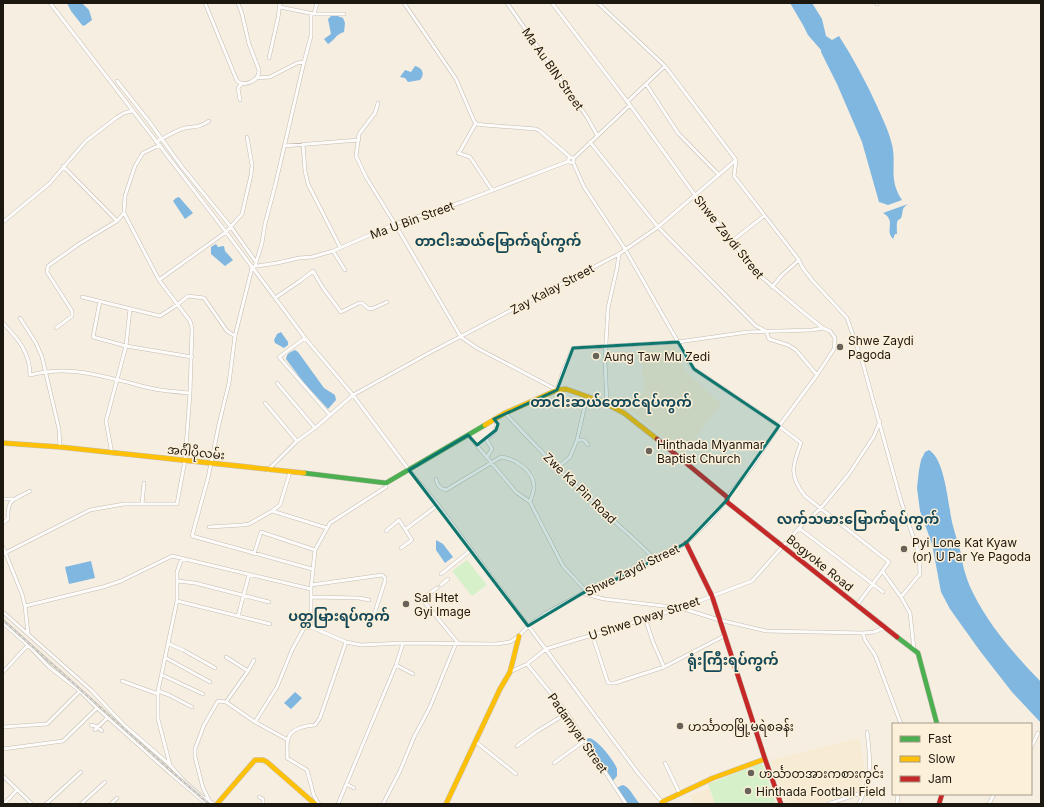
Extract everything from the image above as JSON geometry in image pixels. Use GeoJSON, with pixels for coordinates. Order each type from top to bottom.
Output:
{"type":"FeatureCollection","features":[{"type":"Feature","properties":{"kind":"main road","name":"Bogyoke Road"},"geometry":{"type":"LineString","coordinates":[[557,390],[566,389],[587,396],[624,413],[674,452],[784,547],[884,628],[914,650]]}},
{"type":"Feature","properties":{"kind":"main road"},"geometry":{"type":"LineString","coordinates":[[386,483],[505,413],[557,390]]}},
{"type":"Feature","properties":{"kind":"main road","name":"အင်္ဂါပိုလမ်း"},"geometry":{"type":"LineString","coordinates":[[3,443],[185,460],[386,483]]}},
{"type":"Feature","properties":{"kind":"main road"},"geometry":{"type":"LineString","coordinates":[[686,544],[712,596],[724,636],[781,804]]}},
{"type":"Feature","properties":{"kind":"main road"},"geometry":{"type":"LineString","coordinates":[[446,804],[500,689],[510,672],[519,636]]}},
{"type":"Feature","properties":{"kind":"main road"},"geometry":{"type":"LineString","coordinates":[[914,650],[918,653],[936,723]]}},
{"type":"Feature","properties":{"kind":"main road"},"geometry":{"type":"LineString","coordinates":[[217,804],[255,760],[259,759],[267,762],[315,804]]}},
{"type":"Feature","properties":{"kind":"main road"},"geometry":{"type":"LineString","coordinates":[[662,803],[713,778],[765,759]]}},
{"type":"Feature","properties":{"kind":"street"},"geometry":{"type":"LineString","coordinates":[[50,3],[156,142],[160,145],[226,232],[254,266]]}},
{"type":"Feature","properties":{"kind":"street"},"geometry":{"type":"LineString","coordinates":[[205,3],[237,81],[242,83],[250,82],[259,74],[238,3]]}},
{"type":"Feature","properties":{"kind":"street"},"geometry":{"type":"LineString","coordinates":[[312,569],[192,536],[208,478],[229,383],[235,336],[254,266],[311,36],[312,14],[318,3]]}},
{"type":"Feature","properties":{"kind":"street"},"geometry":{"type":"LineString","coordinates":[[404,3],[456,79],[476,123],[536,129],[571,160],[584,187],[624,249],[678,342],[685,357],[694,369],[779,426],[801,443],[794,462],[793,471],[799,488],[805,496],[889,562],[883,572],[856,605]]}},
{"type":"Feature","properties":{"kind":"street","name":"Ma Au BIN Street"},"geometry":{"type":"LineString","coordinates":[[507,3],[587,116],[597,135]]}},
{"type":"Feature","properties":{"kind":"street","name":"Shwe Zaydi Street"},"geometry":{"type":"LineString","coordinates":[[519,636],[528,626],[546,613],[583,593],[656,561],[686,544],[710,520],[751,468],[834,349],[835,338],[830,331],[823,328],[758,274],[695,195],[629,103],[552,3]]}},
{"type":"Feature","properties":{"kind":"street"},"geometry":{"type":"LineString","coordinates":[[598,3],[665,66],[736,160],[734,176],[799,260],[802,267],[812,280],[847,318],[863,364],[901,501],[919,554],[920,574],[901,597]]}},
{"type":"Feature","properties":{"kind":"street"},"geometry":{"type":"LineString","coordinates":[[269,58],[280,5],[312,14],[344,14]]}},
{"type":"Feature","properties":{"kind":"street"},"geometry":{"type":"LineString","coordinates":[[256,78],[270,77],[297,63],[304,62]]}},
{"type":"Feature","properties":{"kind":"street","name":"Ma U Bin Street"},"geometry":{"type":"LineString","coordinates":[[254,266],[312,257],[333,251],[395,224],[462,202],[551,169],[571,160],[665,66]]}},
{"type":"Feature","properties":{"kind":"street"},"geometry":{"type":"LineString","coordinates":[[118,81],[182,167],[231,227],[275,298],[305,338],[353,395],[409,470],[438,505],[662,803]]}},
{"type":"Feature","properties":{"kind":"street"},"geometry":{"type":"LineString","coordinates":[[240,100],[238,88],[242,83]]}},
{"type":"Feature","properties":{"kind":"street"},"geometry":{"type":"LineString","coordinates":[[646,84],[678,133],[719,175]]}},
{"type":"Feature","properties":{"kind":"street"},"geometry":{"type":"LineString","coordinates":[[378,103],[375,113],[360,134],[356,156],[366,177],[461,337],[477,348],[557,390],[562,371],[573,348],[678,342],[766,331],[812,330],[823,328]]}},
{"type":"Feature","properties":{"kind":"street"},"geometry":{"type":"LineString","coordinates":[[3,222],[49,184],[86,141],[104,126],[124,113],[132,111]]}},
{"type":"Feature","properties":{"kind":"street"},"geometry":{"type":"LineString","coordinates":[[156,142],[171,133],[186,128],[201,126],[209,121]]}},
{"type":"Feature","properties":{"kind":"street"},"geometry":{"type":"LineString","coordinates":[[476,123],[458,153],[470,157],[492,190]]}},
{"type":"Feature","properties":{"kind":"street"},"geometry":{"type":"LineString","coordinates":[[160,280],[226,232],[242,214],[250,181],[252,165],[247,137]]}},
{"type":"Feature","properties":{"kind":"street"},"geometry":{"type":"LineString","coordinates":[[284,146],[359,140]]}},
{"type":"Feature","properties":{"kind":"street"},"geometry":{"type":"LineString","coordinates":[[590,142],[658,227],[756,326],[766,331],[769,339],[788,345],[796,350],[817,375]]}},
{"type":"Feature","properties":{"kind":"street"},"geometry":{"type":"LineString","coordinates":[[303,144],[304,171],[308,184],[340,247]]}},
{"type":"Feature","properties":{"kind":"street"},"geometry":{"type":"LineString","coordinates":[[5,553],[90,510],[124,504],[177,504],[185,460],[192,357],[192,328],[190,321],[160,280],[124,213],[125,196],[135,166],[144,153],[160,145]]}},
{"type":"Feature","properties":{"kind":"street","name":"Zay Kalay Street"},"geometry":{"type":"LineString","coordinates":[[268,470],[297,440],[315,428],[329,414],[353,395],[619,254],[624,249],[658,227],[736,160]]}},
{"type":"Feature","properties":{"kind":"street"},"geometry":{"type":"LineString","coordinates":[[63,166],[117,221]]}},
{"type":"Feature","properties":{"kind":"street"},"geometry":{"type":"LineString","coordinates":[[56,328],[72,316],[72,311],[47,272],[48,266],[79,244],[117,221],[124,213]]}},
{"type":"Feature","properties":{"kind":"street"},"geometry":{"type":"LineString","coordinates":[[732,241],[764,216]]}},
{"type":"Feature","properties":{"kind":"street"},"geometry":{"type":"LineString","coordinates":[[333,251],[345,270]]}},
{"type":"Feature","properties":{"kind":"street"},"geometry":{"type":"LineString","coordinates":[[607,404],[605,361],[608,308],[619,254]]}},
{"type":"Feature","properties":{"kind":"street"},"geometry":{"type":"LineString","coordinates":[[772,286],[799,260]]}},
{"type":"Feature","properties":{"kind":"street"},"geometry":{"type":"LineString","coordinates":[[275,298],[312,271],[341,312],[359,303],[362,303],[369,309],[387,302]]}},
{"type":"Feature","properties":{"kind":"street"},"geometry":{"type":"LineString","coordinates":[[82,297],[160,316],[188,296],[204,298],[228,331],[235,336]]}},
{"type":"Feature","properties":{"kind":"street"},"geometry":{"type":"LineString","coordinates":[[100,301],[93,337],[126,346],[192,357]]}},
{"type":"Feature","properties":{"kind":"street"},"geometry":{"type":"LineString","coordinates":[[112,454],[106,421],[126,346],[130,309]]}},
{"type":"Feature","properties":{"kind":"street"},"geometry":{"type":"LineString","coordinates":[[20,318],[36,343],[42,357],[59,429],[60,448]]}},
{"type":"Feature","properties":{"kind":"street"},"geometry":{"type":"LineString","coordinates":[[3,323],[28,356],[30,375],[45,371],[76,371],[117,379],[150,388],[190,393]]}},
{"type":"Feature","properties":{"kind":"street"},"geometry":{"type":"LineString","coordinates":[[305,338],[279,357],[329,414]]}},
{"type":"Feature","properties":{"kind":"street"},"geometry":{"type":"LineString","coordinates":[[277,383],[315,428]]}},
{"type":"Feature","properties":{"kind":"street"},"geometry":{"type":"LineString","coordinates":[[558,468],[570,457],[577,440],[587,396]]}},
{"type":"Feature","properties":{"kind":"street"},"geometry":{"type":"LineString","coordinates":[[265,403],[297,440]]}},
{"type":"Feature","properties":{"kind":"street","name":"Zwe Ka Pin Road"},"geometry":{"type":"LineString","coordinates":[[505,413],[558,468],[596,505],[638,542],[656,561]]}},
{"type":"Feature","properties":{"kind":"street"},"geometry":{"type":"LineString","coordinates":[[487,457],[492,449],[486,439],[496,430],[497,424],[494,419]]}},
{"type":"Feature","properties":{"kind":"street","name":"U Shwe Dway Street"},"geometry":{"type":"LineString","coordinates":[[510,672],[527,664],[546,649],[681,608],[752,581],[784,547],[799,528],[821,508],[849,474],[874,436],[880,421]]}},
{"type":"Feature","properties":{"kind":"street"},"geometry":{"type":"LineString","coordinates":[[468,435],[516,492],[530,502],[563,566],[592,596]]}},
{"type":"Feature","properties":{"kind":"street"},"geometry":{"type":"LineString","coordinates":[[577,440],[584,440],[588,445]]}},
{"type":"Feature","properties":{"kind":"street"},"geometry":{"type":"LineString","coordinates":[[436,479],[439,487],[442,490],[446,490],[501,457],[509,458],[520,464],[530,475],[533,481],[534,486],[530,502]]}},
{"type":"Feature","properties":{"kind":"street"},"geometry":{"type":"LineString","coordinates":[[208,527],[250,524],[272,512],[280,505],[290,472]]}},
{"type":"Feature","properties":{"kind":"street"},"geometry":{"type":"LineString","coordinates":[[142,504],[144,483]]}},
{"type":"Feature","properties":{"kind":"street"},"geometry":{"type":"LineString","coordinates":[[311,627],[311,587],[315,550],[330,523],[386,486],[386,483]]}},
{"type":"Feature","properties":{"kind":"street"},"geometry":{"type":"LineString","coordinates":[[3,499],[13,499],[30,491]]}},
{"type":"Feature","properties":{"kind":"street"},"geometry":{"type":"LineString","coordinates":[[3,522],[8,519],[7,507],[13,499]]}},
{"type":"Feature","properties":{"kind":"street"},"geometry":{"type":"LineString","coordinates":[[406,529],[438,505]]}},
{"type":"Feature","properties":{"kind":"street"},"geometry":{"type":"LineString","coordinates":[[272,512],[327,528]]}},
{"type":"Feature","properties":{"kind":"street"},"geometry":{"type":"LineString","coordinates":[[386,531],[399,520],[412,540],[401,548]]}},
{"type":"Feature","properties":{"kind":"street"},"geometry":{"type":"LineString","coordinates":[[799,528],[883,592]]}},
{"type":"Feature","properties":{"kind":"street"},"geometry":{"type":"LineString","coordinates":[[254,554],[261,532],[315,550]]}},
{"type":"Feature","properties":{"kind":"street"},"geometry":{"type":"LineString","coordinates":[[3,547],[20,588],[25,606],[28,634]]}},
{"type":"Feature","properties":{"kind":"street"},"geometry":{"type":"LineString","coordinates":[[441,574],[471,550]]}},
{"type":"Feature","properties":{"kind":"street"},"geometry":{"type":"LineString","coordinates":[[25,606],[103,587],[121,581],[172,556],[249,575],[311,587],[382,575],[385,578],[385,581],[373,618]]}},
{"type":"Feature","properties":{"kind":"street"},"geometry":{"type":"LineString","coordinates":[[170,765],[158,719],[158,693],[177,601],[177,572],[182,558]]}},
{"type":"Feature","properties":{"kind":"street"},"geometry":{"type":"LineString","coordinates":[[883,572],[901,597],[910,613],[914,650]]}},
{"type":"Feature","properties":{"kind":"street"},"geometry":{"type":"LineString","coordinates":[[238,616],[249,575]]}},
{"type":"Feature","properties":{"kind":"street"},"geometry":{"type":"LineString","coordinates":[[441,585],[448,579]]}},
{"type":"Feature","properties":{"kind":"street"},"geometry":{"type":"LineString","coordinates":[[177,581],[195,583],[269,602]]}},
{"type":"Feature","properties":{"kind":"street"},"geometry":{"type":"LineString","coordinates":[[437,588],[422,600],[457,644]]}},
{"type":"Feature","properties":{"kind":"street"},"geometry":{"type":"LineString","coordinates":[[583,593],[604,599],[681,608],[719,620],[766,631],[864,633],[874,632],[884,628]]}},
{"type":"Feature","properties":{"kind":"street"},"geometry":{"type":"LineString","coordinates":[[311,597],[359,598],[369,600]]}},
{"type":"Feature","properties":{"kind":"street"},"geometry":{"type":"LineString","coordinates":[[177,601],[270,624]]}},
{"type":"Feature","properties":{"kind":"street"},"geometry":{"type":"LineString","coordinates":[[3,612],[91,690],[124,725],[170,765],[182,780],[201,796],[210,800]]}},
{"type":"Feature","properties":{"kind":"street"},"geometry":{"type":"LineString","coordinates":[[645,618],[653,642],[664,667]]}},
{"type":"Feature","properties":{"kind":"street"},"geometry":{"type":"LineString","coordinates":[[3,623],[28,645],[49,667],[80,690],[97,708],[166,770],[207,804]]}},
{"type":"Feature","properties":{"kind":"street"},"geometry":{"type":"LineString","coordinates":[[255,722],[277,687],[292,650],[304,628],[311,627],[346,642],[362,645],[403,643],[496,644],[510,642],[519,636]]}},
{"type":"Feature","properties":{"kind":"street"},"geometry":{"type":"LineString","coordinates":[[864,633],[865,640],[875,655],[901,723]]}},
{"type":"Feature","properties":{"kind":"street"},"geometry":{"type":"LineString","coordinates":[[592,634],[608,683],[614,683],[664,667],[724,636]]}},
{"type":"Feature","properties":{"kind":"street"},"geometry":{"type":"LineString","coordinates":[[319,804],[314,796],[308,770],[287,758],[288,740],[290,735],[297,730],[305,726],[315,725],[320,718],[346,642]]}},
{"type":"Feature","properties":{"kind":"street"},"geometry":{"type":"LineString","coordinates":[[338,804],[396,665],[403,643]]}},
{"type":"Feature","properties":{"kind":"street"},"geometry":{"type":"LineString","coordinates":[[169,644],[215,668]]}},
{"type":"Feature","properties":{"kind":"street"},"geometry":{"type":"LineString","coordinates":[[382,804],[400,771],[414,737],[430,707],[457,644]]}},
{"type":"Feature","properties":{"kind":"street"},"geometry":{"type":"LineString","coordinates":[[3,672],[28,645]]}},
{"type":"Feature","properties":{"kind":"street"},"geometry":{"type":"LineString","coordinates":[[226,657],[248,671]]}},
{"type":"Feature","properties":{"kind":"street"},"geometry":{"type":"LineString","coordinates":[[166,658],[210,682]]}},
{"type":"Feature","properties":{"kind":"street"},"geometry":{"type":"LineString","coordinates":[[226,702],[254,660]]}},
{"type":"Feature","properties":{"kind":"street","name":"Padamyar Street"},"geometry":{"type":"LineString","coordinates":[[527,664],[567,713],[626,804]]}},
{"type":"Feature","properties":{"kind":"street"},"geometry":{"type":"LineString","coordinates":[[396,665],[413,674]]}},
{"type":"Feature","properties":{"kind":"street"},"geometry":{"type":"LineString","coordinates":[[162,675],[203,694]]}},
{"type":"Feature","properties":{"kind":"street"},"geometry":{"type":"LineString","coordinates":[[122,681],[158,693],[169,695],[192,707]]}},
{"type":"Feature","properties":{"kind":"street"},"geometry":{"type":"LineString","coordinates":[[3,727],[47,724],[80,690]]}},
{"type":"Feature","properties":{"kind":"street"},"geometry":{"type":"LineString","coordinates":[[214,804],[203,788],[197,770],[195,749],[204,725],[218,701],[226,702],[255,722],[288,740]]}},
{"type":"Feature","properties":{"kind":"street"},"geometry":{"type":"LineString","coordinates":[[3,749],[63,740],[97,708]]}},
{"type":"Feature","properties":{"kind":"street"},"geometry":{"type":"LineString","coordinates":[[517,746],[536,732],[567,713]]}},
{"type":"Feature","properties":{"kind":"street"},"geometry":{"type":"LineString","coordinates":[[95,730],[108,717]]}},
{"type":"Feature","properties":{"kind":"street"},"geometry":{"type":"LineString","coordinates":[[91,725],[98,727],[102,731]]}},
{"type":"Feature","properties":{"kind":"street"},"geometry":{"type":"LineString","coordinates":[[859,804],[869,780],[870,753],[867,732]]}},
{"type":"Feature","properties":{"kind":"street"},"geometry":{"type":"LineString","coordinates":[[1032,746],[1038,733]]}},
{"type":"Feature","properties":{"kind":"street"},"geometry":{"type":"LineString","coordinates":[[554,763],[584,741]]}},
{"type":"Feature","properties":{"kind":"street"},"geometry":{"type":"LineString","coordinates":[[476,742],[516,774]]}},
{"type":"Feature","properties":{"kind":"street"},"geometry":{"type":"LineString","coordinates":[[665,763],[680,794]]}},
{"type":"Feature","properties":{"kind":"street"},"geometry":{"type":"LineString","coordinates":[[46,804],[81,772]]}},
{"type":"Feature","properties":{"kind":"street"},"geometry":{"type":"LineString","coordinates":[[3,776],[32,804]]}},
{"type":"Feature","properties":{"kind":"street"},"geometry":{"type":"LineString","coordinates":[[81,804],[105,782]]}},
{"type":"Feature","properties":{"kind":"street"},"geometry":{"type":"LineString","coordinates":[[346,784],[354,788]]}},
{"type":"Feature","properties":{"kind":"street"},"geometry":{"type":"LineString","coordinates":[[4,804],[17,790]]}},
{"type":"Feature","properties":{"kind":"street"},"geometry":{"type":"LineString","coordinates":[[830,804],[864,792]]}},
{"type":"Feature","properties":{"kind":"street"},"geometry":{"type":"LineString","coordinates":[[988,804],[993,795]]}},
{"type":"Feature","properties":{"kind":"street"},"geometry":{"type":"LineString","coordinates":[[259,797],[263,800],[263,804]]}},
{"type":"Feature","properties":{"kind":"street"},"geometry":{"type":"LineString","coordinates":[[111,804],[117,798]]}},
{"type":"Feature","properties":{"kind":"highlighted area"},"geometry":{"type":"Polygon","coordinates":[[[678,342],[694,369],[779,426],[726,501],[686,543],[624,576],[583,593],[528,626],[409,470],[468,435],[477,445],[496,430],[498,424],[494,419],[557,390],[573,348],[607,345],[678,342]]]}},
{"type":"Feature","properties":{"kind":"shaded area"},"geometry":{"type":"Polygon","coordinates":[[[675,345],[686,372],[721,404],[683,454],[629,409],[644,391],[641,346],[675,345]]]}},
{"type":"Feature","properties":{"kind":"shaded area"},"geometry":{"type":"Polygon","coordinates":[[[859,738],[865,769],[861,790],[819,804],[786,804],[770,760],[859,738]]]}},
{"type":"Feature","properties":{"kind":"shaded area"},"geometry":{"type":"Polygon","coordinates":[[[709,789],[715,804],[694,804],[690,795],[709,789]]]}},
{"type":"Feature","properties":{"kind":"green space"},"geometry":{"type":"Polygon","coordinates":[[[467,560],[487,585],[472,596],[452,571],[467,560]]]}},
{"type":"Feature","properties":{"kind":"green space","name":"ဟင်္သာတအားကစားကွင်း"},"geometry":{"type":"Polygon","coordinates":[[[762,763],[776,804],[715,804],[708,784],[762,763]]]}},
{"type":"Feature","properties":{"kind":"water"},"geometry":{"type":"Polygon","coordinates":[[[67,3],[82,3],[89,10],[92,20],[84,26],[82,25],[71,11],[67,3]]]}},
{"type":"Feature","properties":{"kind":"water"},"geometry":{"type":"Polygon","coordinates":[[[790,3],[812,3],[822,19],[826,36],[832,40],[839,36],[854,61],[873,97],[888,132],[894,156],[895,185],[902,200],[888,205],[879,202],[862,142],[837,84],[821,50],[808,35],[790,3]]]}},
{"type":"Feature","properties":{"kind":"water"},"geometry":{"type":"Polygon","coordinates":[[[335,15],[343,18],[345,23],[344,32],[339,34],[328,44],[324,39],[331,34],[328,19],[335,15]]]}},
{"type":"Feature","properties":{"kind":"water"},"geometry":{"type":"Polygon","coordinates":[[[415,66],[420,68],[423,73],[420,80],[408,82],[405,78],[400,77],[405,70],[411,72],[415,66]]]}},
{"type":"Feature","properties":{"kind":"water"},"geometry":{"type":"Polygon","coordinates":[[[179,197],[193,213],[185,219],[173,201],[179,197]]]}},
{"type":"Feature","properties":{"kind":"water"},"geometry":{"type":"Polygon","coordinates":[[[908,204],[904,207],[902,216],[898,220],[897,234],[895,234],[893,239],[890,232],[889,219],[883,213],[908,204]]]}},
{"type":"Feature","properties":{"kind":"water"},"geometry":{"type":"Polygon","coordinates":[[[216,244],[218,247],[224,246],[225,251],[233,260],[225,266],[211,254],[211,247],[216,244]]]}},
{"type":"Feature","properties":{"kind":"water"},"geometry":{"type":"Polygon","coordinates":[[[281,332],[288,342],[288,345],[284,348],[275,343],[274,340],[277,334],[281,332]]]}},
{"type":"Feature","properties":{"kind":"water"},"geometry":{"type":"Polygon","coordinates":[[[295,350],[324,388],[335,395],[336,400],[328,409],[304,383],[286,359],[289,353],[295,350]]]}},
{"type":"Feature","properties":{"kind":"water"},"geometry":{"type":"Polygon","coordinates":[[[929,450],[935,455],[943,474],[953,526],[965,572],[973,593],[995,629],[1041,682],[1041,723],[1012,692],[980,651],[950,609],[941,592],[932,544],[920,511],[917,488],[921,460],[925,452],[929,450]]]}},
{"type":"Feature","properties":{"kind":"water"},"geometry":{"type":"Polygon","coordinates":[[[436,540],[443,544],[453,557],[445,563],[436,550],[436,540]]]}},
{"type":"Feature","properties":{"kind":"water"},"geometry":{"type":"Polygon","coordinates":[[[91,561],[95,578],[69,584],[65,567],[91,561]]]}},
{"type":"Feature","properties":{"kind":"water"},"geometry":{"type":"Polygon","coordinates":[[[295,692],[302,698],[291,709],[284,703],[295,692]]]}},
{"type":"Feature","properties":{"kind":"water"},"geometry":{"type":"Polygon","coordinates":[[[589,738],[601,746],[617,769],[617,776],[611,783],[591,750],[585,745],[585,740],[589,738]]]}},
{"type":"Feature","properties":{"kind":"water"},"geometry":{"type":"Polygon","coordinates":[[[623,785],[630,790],[640,804],[624,804],[616,791],[618,787],[623,785]]]}},
{"type":"Feature","properties":{"kind":"railway"},"geometry":{"type":"LineString","coordinates":[[3,620],[209,804]]}},
{"type":"Feature","properties":{"kind":"traffic: fast"},"geometry":{"type":"LineString","coordinates":[[304,473],[386,483],[485,425]]}},
{"type":"Feature","properties":{"kind":"traffic: fast"},"geometry":{"type":"LineString","coordinates":[[897,637],[918,653],[937,723]]}},
{"type":"Feature","properties":{"kind":"traffic: slow"},"geometry":{"type":"LineString","coordinates":[[485,425],[505,413],[557,390],[566,389],[603,402],[624,413],[657,439]]}},
{"type":"Feature","properties":{"kind":"traffic: slow"},"geometry":{"type":"LineString","coordinates":[[3,443],[60,447],[304,473]]}},
{"type":"Feature","properties":{"kind":"traffic: slow"},"geometry":{"type":"LineString","coordinates":[[446,804],[500,689],[510,672],[519,636]]}},
{"type":"Feature","properties":{"kind":"traffic: slow"},"geometry":{"type":"LineString","coordinates":[[663,804],[662,802],[713,778],[765,759]]}},
{"type":"Feature","properties":{"kind":"traffic: slow"},"geometry":{"type":"LineString","coordinates":[[217,804],[255,760],[263,760],[267,762],[315,804]]}},
{"type":"Feature","properties":{"kind":"traffic: jam"},"geometry":{"type":"LineString","coordinates":[[657,439],[727,497],[727,502],[897,637]]}},
{"type":"Feature","properties":{"kind":"traffic: jam"},"geometry":{"type":"LineString","coordinates":[[686,543],[712,596],[781,804]]}},
{"type":"Feature","properties":{"kind":"traffic: jam"},"geometry":{"type":"LineString","coordinates":[[939,804],[942,795]]}},
{"type":"Feature","properties":{"kind":"place","name":"Shwe Zaydi Pagoda"},"geometry":{"type":"Point","coordinates":[840,347]}},
{"type":"Feature","properties":{"kind":"place","name":"Aung Taw Mu Zedi"},"geometry":{"type":"Point","coordinates":[596,356]}},
{"type":"Feature","properties":{"kind":"place","name":"Hinthada Myanmar Baptist Church"},"geometry":{"type":"Point","coordinates":[649,451]}},
{"type":"Feature","properties":{"kind":"place","name":"Pyi Lone Kat Kyaw (or) U Par Ye Pagoda"},"geometry":{"type":"Point","coordinates":[904,549]}},
{"type":"Feature","properties":{"kind":"place","name":"Sal Htet Gyi Image"},"geometry":{"type":"Point","coordinates":[406,604]}},
{"type":"Feature","properties":{"kind":"place","name":"ဟင်္သာတမြို့မရဲစခန်း"},"geometry":{"type":"Point","coordinates":[680,726]}},
{"type":"Feature","properties":{"kind":"place","name":"ဟင်္သာတအားကစားကွင်း"},"geometry":{"type":"Point","coordinates":[751,773]}},
{"type":"Feature","properties":{"kind":"place","name":"Hinthada Football Field"},"geometry":{"type":"Point","coordinates":[748,791]}},
{"type":"Feature","properties":{"kind":"district","name":"တာငါးဆယ်မြောက်ရပ်ကွက်"},"geometry":{"type":"Point","coordinates":[498,240]}},
{"type":"Feature","properties":{"kind":"district","name":"တာငါးဆယ်တောင်ရပ်ကွက်"},"geometry":{"type":"Point","coordinates":[611,401]}},
{"type":"Feature","properties":{"kind":"district","name":"လက်သမားမြောက်ရပ်ကွက်"},"geometry":{"type":"Point","coordinates":[858,518]}},
{"type":"Feature","properties":{"kind":"district","name":"ပတ္တမြားရပ်ကွက်"},"geometry":{"type":"Point","coordinates":[339,615]}},
{"type":"Feature","properties":{"kind":"district","name":"ရုံးကြီးရပ်ကွက်"},"geometry":{"type":"Point","coordinates":[733,659]}}]}
